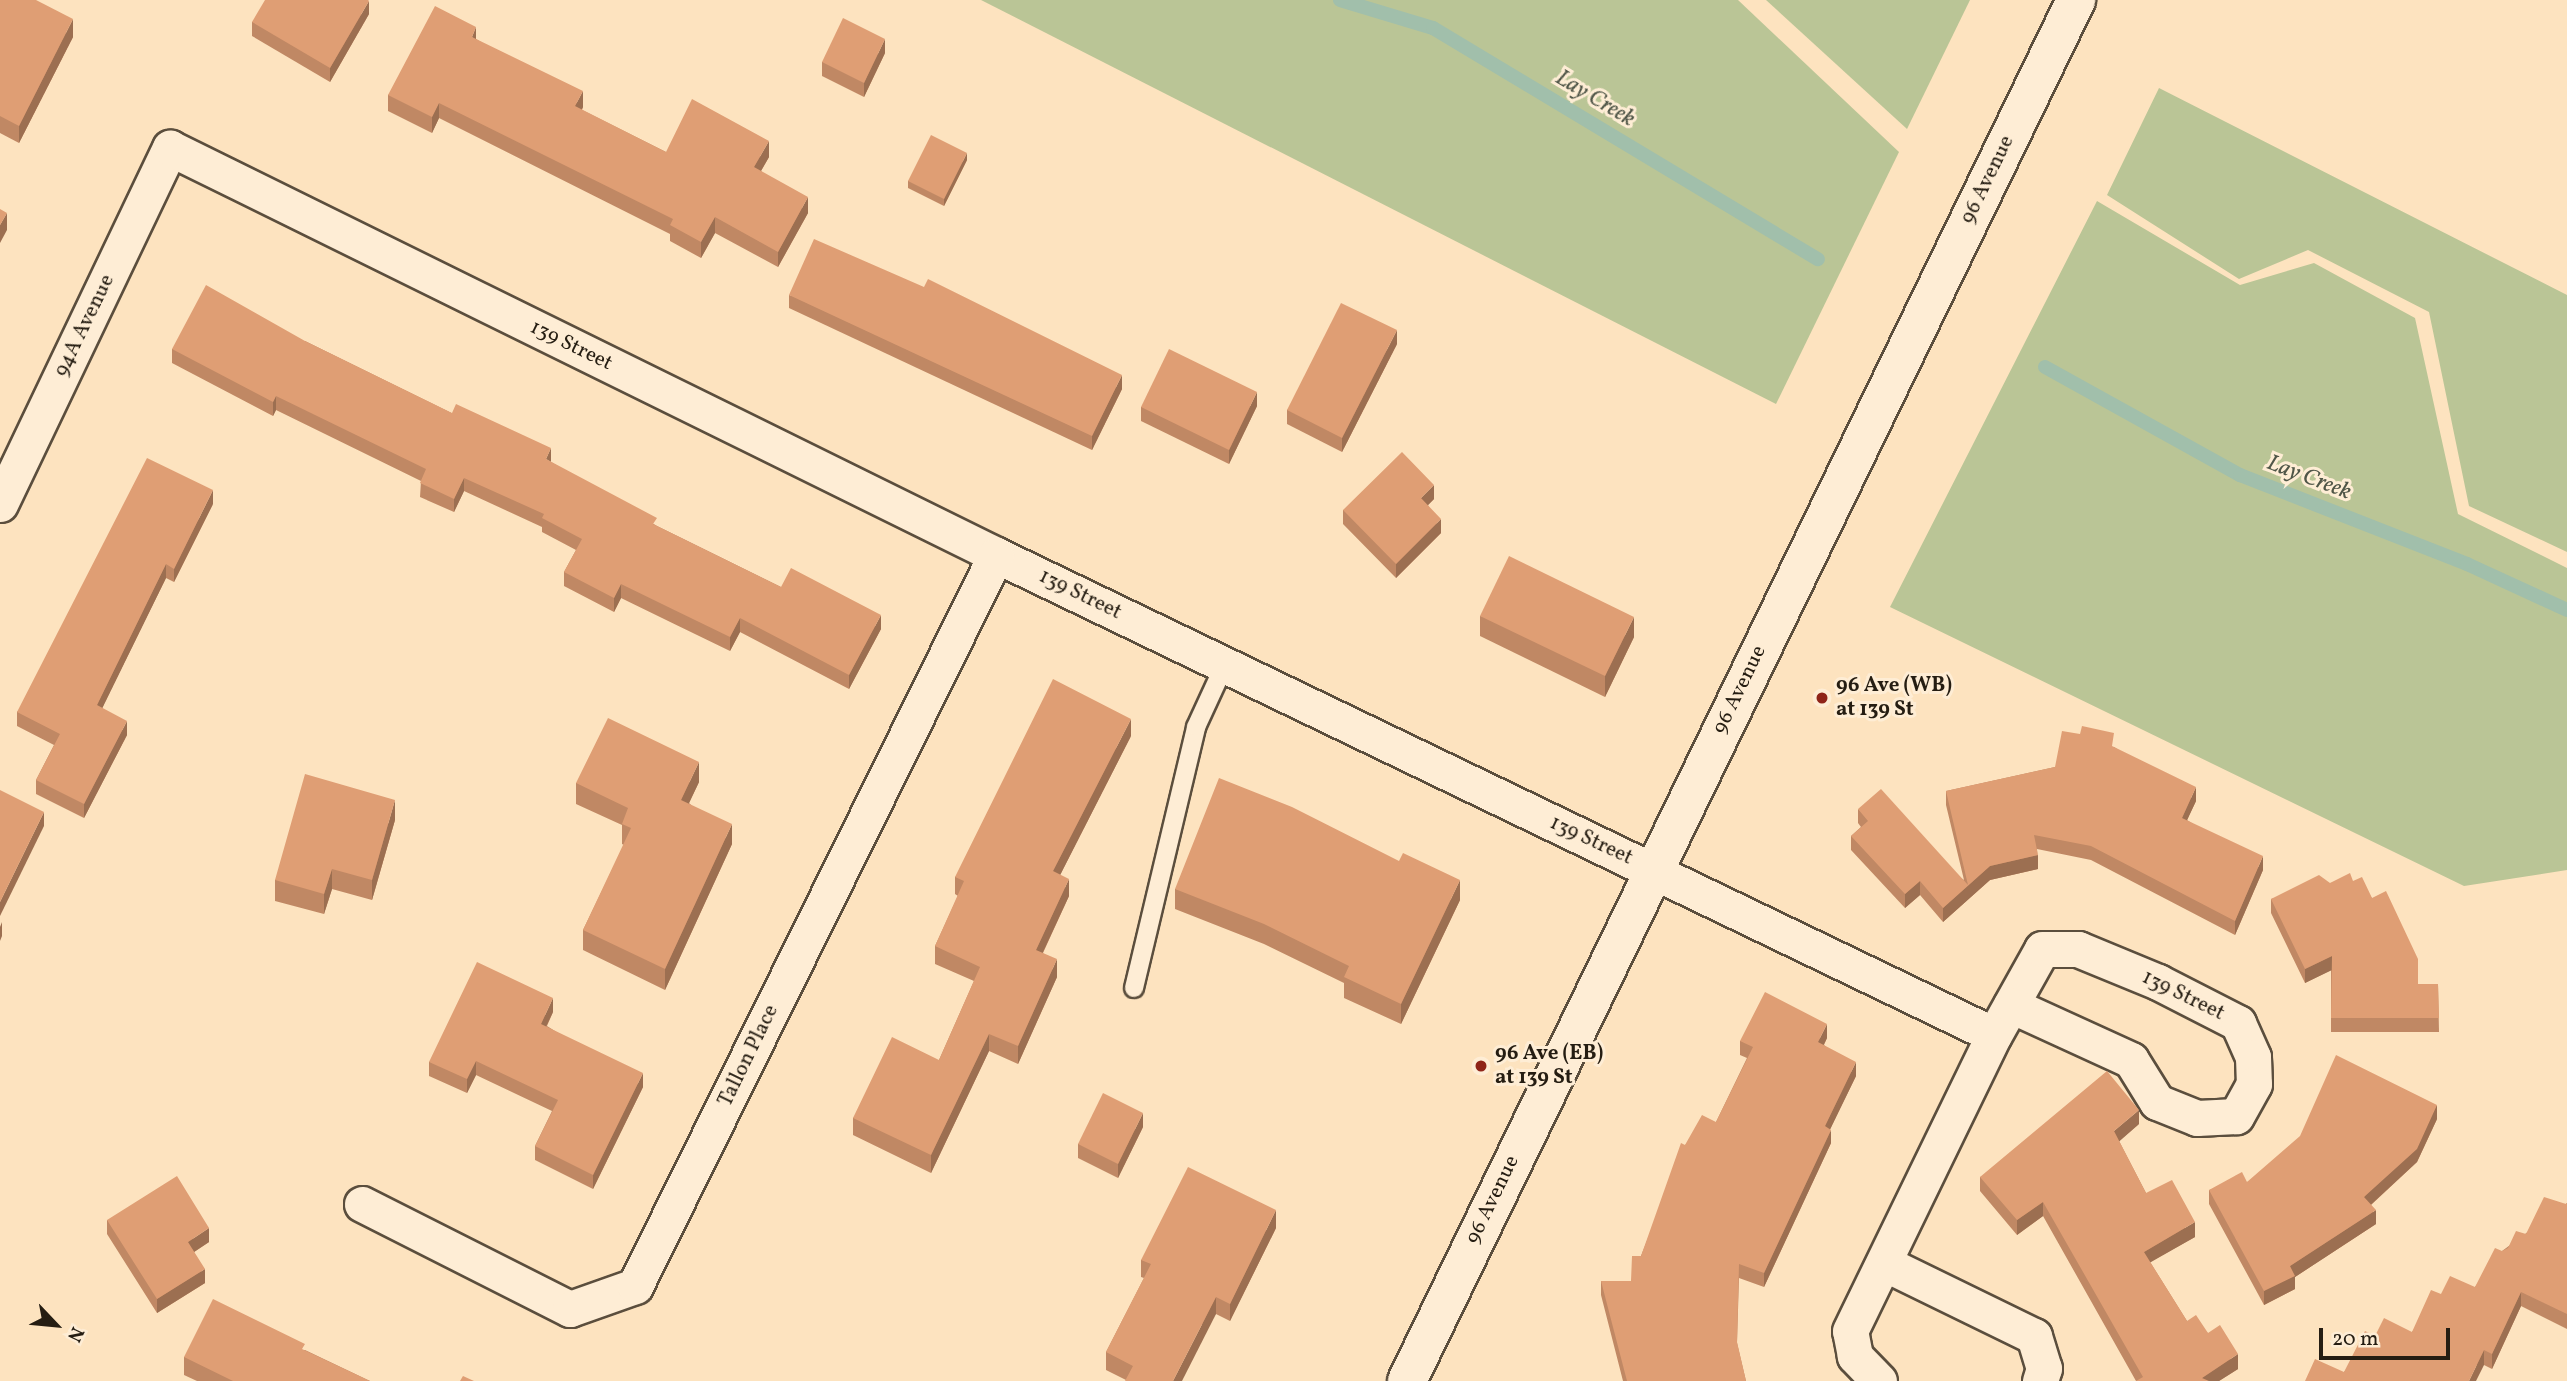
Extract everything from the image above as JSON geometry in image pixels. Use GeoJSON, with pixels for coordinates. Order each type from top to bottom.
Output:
{"type":"FeatureCollection","features":[{"type":"Feature","properties":{"kind":"main road","name":"96 Avenue"},"geometry":{"type":"LineString","coordinates":[[1407,1381],[1651,869],[2076,0]]}},
{"type":"Feature","properties":{"kind":"street","name":"139 Street"},"geometry":{"type":"LineString","coordinates":[[170,148],[996,555],[1651,869],[2003,1020],[2131,1060],[2157,1102],[2197,1118],[2236,1116],[2254,1084],[2253,1057],[2238,1023],[2158,982],[2078,949],[2042,949],[2003,1020],[1850,1331],[1855,1356],[1879,1381]]}},
{"type":"Feature","properties":{"kind":"street","name":"94A Avenue"},"geometry":{"type":"LineString","coordinates":[[0,504],[170,148]]}},
{"type":"Feature","properties":{"kind":"street","name":"Tallon Place"},"geometry":{"type":"LineString","coordinates":[[362,1204],[570,1309],[635,1286],[996,555]]}},
{"type":"Feature","properties":{"kind":"street"},"geometry":{"type":"LineString","coordinates":[[1884,1263],[2034,1336],[2044,1368],[2040,1381]]}},
{"type":"Feature","properties":{"kind":"lane"},"geometry":{"type":"LineString","coordinates":[[1134,988],[1196,727],[1224,664]]}},
{"type":"Feature","properties":{"kind":"green space"},"geometry":{"type":"Polygon","coordinates":[[[981,0],[1738,0],[1899,152],[1776,404],[981,0]]]}},
{"type":"Feature","properties":{"kind":"green space"},"geometry":{"type":"Polygon","coordinates":[[[1766,0],[1970,0],[1907,129],[1766,0]]]}},
{"type":"Feature","properties":{"kind":"green space"},"geometry":{"type":"Polygon","coordinates":[[[2159,88],[2567,295],[2567,552],[2469,506],[2429,312],[2308,250],[2239,279],[2107,195],[2159,88]]]}},
{"type":"Feature","properties":{"kind":"green space"},"geometry":{"type":"Polygon","coordinates":[[[2097,201],[2240,285],[2314,263],[2415,318],[2458,514],[2567,568],[2567,870],[2464,886],[1890,607],[2097,201]]]}},
{"type":"Feature","properties":{"kind":"building"},"geometry":{"type":"Polygon","coordinates":[[[0,0],[36,0],[73,19],[19,126],[0,116],[0,0]]]}},
{"type":"Feature","properties":{"kind":"building"},"geometry":{"type":"Polygon","coordinates":[[[265,0],[369,1],[330,68],[252,22],[265,0]]]}},
{"type":"Feature","properties":{"kind":"building"},"geometry":{"type":"Polygon","coordinates":[[[435,6],[476,27],[472,37],[583,91],[575,106],[666,152],[692,99],[769,141],[754,167],[808,197],[778,252],[715,217],[701,242],[670,225],[673,219],[439,103],[432,117],[388,95],[435,6]]]}},
{"type":"Feature","properties":{"kind":"building"},"geometry":{"type":"Polygon","coordinates":[[[843,18],[885,39],[864,83],[822,62],[843,18]]]}},
{"type":"Feature","properties":{"kind":"building"},"geometry":{"type":"Polygon","coordinates":[[[931,135],[967,153],[944,199],[908,181],[931,135]]]}},
{"type":"Feature","properties":{"kind":"building"},"geometry":{"type":"Polygon","coordinates":[[[0,209],[7,213],[0,225],[0,209]]]}},
{"type":"Feature","properties":{"kind":"building"},"geometry":{"type":"Polygon","coordinates":[[[814,239],[924,287],[928,279],[1122,375],[1092,436],[789,295],[814,239]]]}},
{"type":"Feature","properties":{"kind":"building"},"geometry":{"type":"Polygon","coordinates":[[[206,285],[305,341],[452,413],[456,404],[551,448],[546,459],[657,518],[653,524],[781,587],[791,568],[881,615],[849,675],[740,618],[730,637],[621,584],[614,598],[564,572],[582,539],[542,518],[544,514],[464,478],[454,499],[420,483],[426,469],[276,396],[273,402],[172,349],[206,285]]]}},
{"type":"Feature","properties":{"kind":"building"},"geometry":{"type":"Polygon","coordinates":[[[1341,303],[1397,330],[1342,438],[1287,410],[1341,303]]]}},
{"type":"Feature","properties":{"kind":"building"},"geometry":{"type":"Polygon","coordinates":[[[1169,349],[1257,392],[1229,450],[1141,407],[1169,349]]]}},
{"type":"Feature","properties":{"kind":"building"},"geometry":{"type":"Polygon","coordinates":[[[1402,452],[1434,485],[1421,498],[1441,519],[1396,564],[1343,510],[1402,452]]]}},
{"type":"Feature","properties":{"kind":"building"},"geometry":{"type":"Polygon","coordinates":[[[147,458],[213,490],[174,569],[166,564],[97,705],[127,721],[84,804],[36,780],[60,734],[17,712],[147,458]]]}},
{"type":"Feature","properties":{"kind":"building"},"geometry":{"type":"Polygon","coordinates":[[[1509,556],[1634,617],[1605,676],[1480,616],[1509,556]]]}},
{"type":"Feature","properties":{"kind":"building"},"geometry":{"type":"Polygon","coordinates":[[[1053,679],[1131,719],[1053,871],[1069,879],[1036,950],[1057,959],[1018,1046],[989,1034],[931,1155],[853,1118],[892,1037],[939,1060],[980,967],[935,946],[964,881],[955,877],[1053,679]]]}},
{"type":"Feature","properties":{"kind":"building"},"geometry":{"type":"Polygon","coordinates":[[[608,718],[699,762],[681,800],[732,824],[665,969],[583,930],[631,828],[622,824],[628,808],[576,783],[608,718]]]}},
{"type":"Feature","properties":{"kind":"building"},"geometry":{"type":"Polygon","coordinates":[[[2082,726],[2114,733],[2112,746],[2196,787],[2182,818],[2263,856],[2235,921],[2091,846],[2034,835],[2038,855],[1990,866],[1943,908],[1920,881],[1905,894],[1851,836],[1868,821],[1858,809],[1881,789],[1968,885],[1946,791],[2055,767],[2062,731],[2080,734],[2082,726]]]}},
{"type":"Feature","properties":{"kind":"building"},"geometry":{"type":"Polygon","coordinates":[[[305,774],[395,800],[372,880],[332,869],[324,894],[275,880],[305,774]]]}},
{"type":"Feature","properties":{"kind":"building"},"geometry":{"type":"Polygon","coordinates":[[[1219,778],[1292,807],[1399,861],[1403,853],[1460,880],[1401,1004],[1344,977],[1349,966],[1264,924],[1175,889],[1219,778]]]}},
{"type":"Feature","properties":{"kind":"building"},"geometry":{"type":"Polygon","coordinates":[[[0,790],[44,812],[0,902],[0,790]]]}},
{"type":"Feature","properties":{"kind":"building"},"geometry":{"type":"Polygon","coordinates":[[[2350,873],[2353,881],[2362,877],[2372,898],[2386,891],[2418,959],[2418,984],[2438,984],[2439,1018],[2331,1018],[2332,956],[2305,969],[2271,899],[2319,875],[2330,883],[2350,873]]]}},
{"type":"Feature","properties":{"kind":"building"},"geometry":{"type":"Polygon","coordinates":[[[477,962],[553,998],[541,1024],[643,1073],[593,1175],[535,1146],[558,1100],[476,1061],[467,1079],[429,1062],[477,962]]]}},
{"type":"Feature","properties":{"kind":"building"},"geometry":{"type":"Polygon","coordinates":[[[1765,992],[1827,1024],[1818,1042],[1856,1062],[1825,1126],[1831,1130],[1764,1273],[1739,1264],[1737,1342],[1746,1381],[1627,1381],[1601,1281],[1631,1281],[1632,1256],[1641,1256],[1681,1143],[1685,1145],[1702,1115],[1716,1122],[1753,1047],[1740,1041],[1765,992]]]}},
{"type":"Feature","properties":{"kind":"building"},"geometry":{"type":"Polygon","coordinates":[[[2336,1055],[2437,1105],[2417,1149],[2364,1197],[2376,1210],[2290,1266],[2295,1276],[2264,1291],[2209,1190],[2242,1172],[2247,1182],[2300,1136],[2336,1055]]]}},
{"type":"Feature","properties":{"kind":"building"},"geometry":{"type":"Polygon","coordinates":[[[2107,1071],[2139,1110],[2114,1131],[2146,1193],[2172,1180],[2195,1222],[2144,1252],[2187,1321],[2196,1315],[2208,1333],[2220,1325],[2238,1354],[2202,1378],[2209,1381],[2136,1381],[2143,1377],[2043,1202],[2017,1220],[1980,1177],[2107,1071]]]}},
{"type":"Feature","properties":{"kind":"building"},"geometry":{"type":"Polygon","coordinates":[[[1103,1093],[1143,1113],[1118,1164],[1078,1144],[1103,1093]]]}},
{"type":"Feature","properties":{"kind":"building"},"geometry":{"type":"Polygon","coordinates":[[[1188,1167],[1276,1210],[1230,1304],[1216,1297],[1173,1381],[1125,1381],[1133,1366],[1106,1352],[1151,1264],[1141,1260],[1188,1167]]]}},
{"type":"Feature","properties":{"kind":"building"},"geometry":{"type":"Polygon","coordinates":[[[177,1176],[209,1228],[188,1242],[205,1269],[157,1299],[107,1220],[177,1176]]]}},
{"type":"Feature","properties":{"kind":"building"},"geometry":{"type":"Polygon","coordinates":[[[2544,1197],[2567,1203],[2567,1314],[2521,1292],[2492,1354],[2484,1350],[2469,1381],[2305,1381],[2315,1359],[2344,1372],[2365,1331],[2375,1336],[2384,1318],[2412,1332],[2431,1290],[2441,1294],[2450,1276],[2475,1287],[2495,1248],[2502,1251],[2508,1248],[2516,1231],[2526,1234],[2544,1197]]]}},
{"type":"Feature","properties":{"kind":"building"},"geometry":{"type":"Polygon","coordinates":[[[213,1299],[305,1344],[302,1349],[370,1381],[233,1381],[184,1357],[213,1299]]]}},
{"type":"Feature","properties":{"kind":"building"},"geometry":{"type":"Polygon","coordinates":[[[463,1376],[474,1381],[460,1381],[463,1376]]]}},
{"type":"Feature","properties":{"kind":"waterway","name":"Lay Creek"},"geometry":{"type":"LineString","coordinates":[[1340,0],[1433,28],[1818,259]]}},
{"type":"Feature","properties":{"kind":"waterway","name":"Lay Creek"},"geometry":{"type":"LineString","coordinates":[[2045,367],[2240,475],[2467,564],[2567,610]]}},
{"type":"Feature","properties":{"kind":"place","name":"96 Ave (WB) at 139 St"},"geometry":{"type":"Point","coordinates":[1822,698]}},
{"type":"Feature","properties":{"kind":"place","name":"96 Ave (EB) at 139 St"},"geometry":{"type":"Point","coordinates":[1481,1066]}}]}
